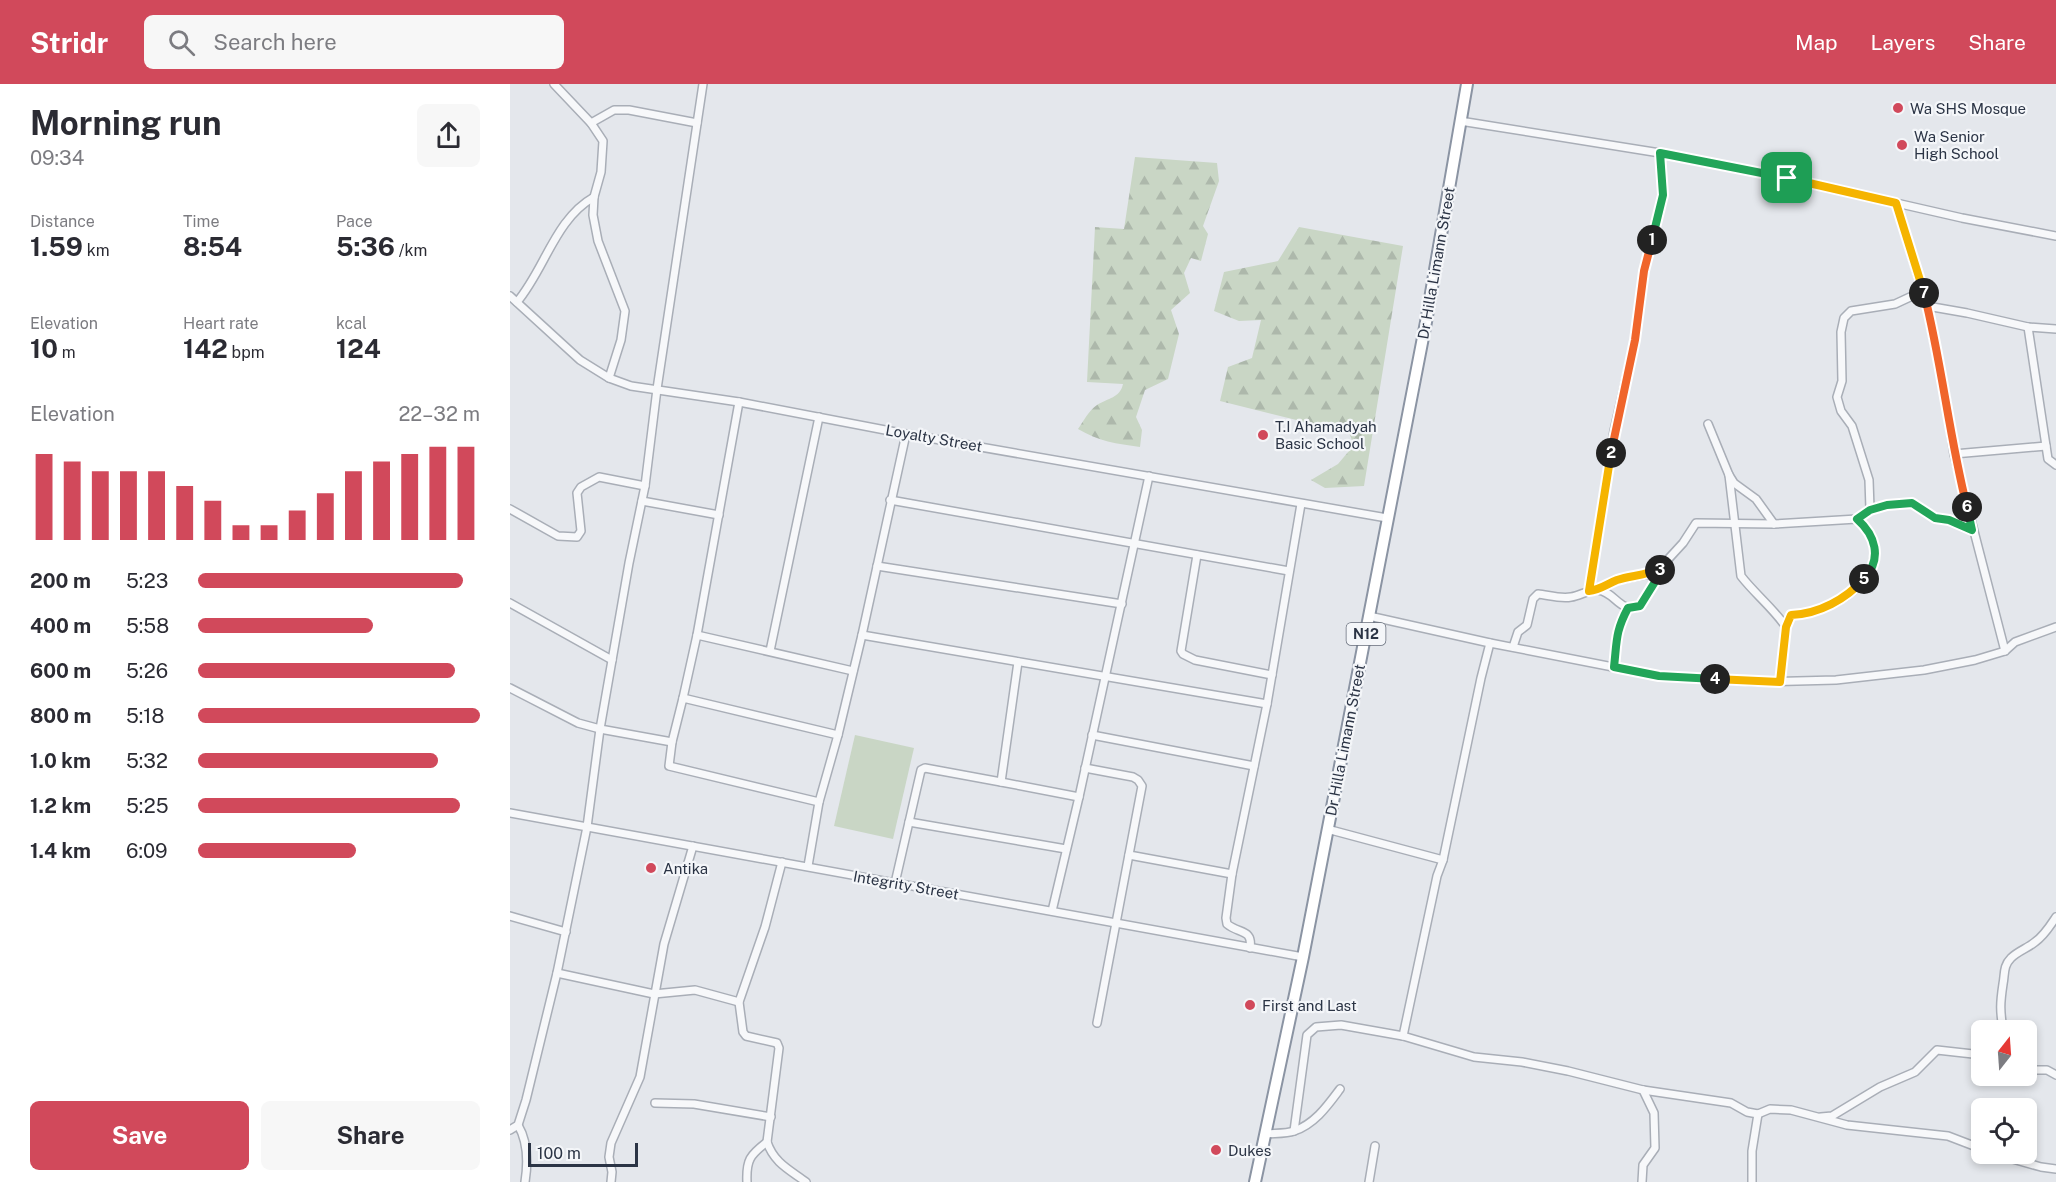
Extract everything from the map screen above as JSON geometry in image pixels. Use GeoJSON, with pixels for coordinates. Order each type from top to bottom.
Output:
{"type":"FeatureCollection","features":[{"type":"Feature","properties":{"kind":"highway","name":"Dr Hilla Limann Street"},"geometry":{"type":"LineString","coordinates":[[1255,1182],[1303,957],[1426,322],[1467,84]]}},
{"type":"Feature","properties":{"kind":"street"},"geometry":{"type":"LineString","coordinates":[[554,84],[591,123],[603,141],[601,172],[594,196],[593,215],[598,241],[625,311],[621,340],[609,378]]}},
{"type":"Feature","properties":{"kind":"street"},"geometry":{"type":"LineString","coordinates":[[510,1130],[518,1125],[526,1100],[557,973],[587,827],[600,729],[645,486],[657,389],[703,84]]}},
{"type":"Feature","properties":{"kind":"street"},"geometry":{"type":"LineString","coordinates":[[591,123],[614,110],[630,110],[697,123]]}},
{"type":"Feature","properties":{"kind":"street"},"geometry":{"type":"LineString","coordinates":[[1460,121],[1660,153],[1787,178],[1962,219],[2056,236]]}},
{"type":"Feature","properties":{"kind":"street"},"geometry":{"type":"LineString","coordinates":[[1589,591],[1614,431],[1635,340],[1644,271],[1663,195],[1660,153]]}},
{"type":"Feature","properties":{"kind":"street"},"geometry":{"type":"LineString","coordinates":[[517,302],[527,289],[568,218],[584,202],[594,196]]}},
{"type":"Feature","properties":{"kind":"street"},"geometry":{"type":"LineString","coordinates":[[1896,203],[1927,306],[1946,400],[1954,454],[2005,651]]}},
{"type":"Feature","properties":{"kind":"street"},"geometry":{"type":"LineString","coordinates":[[1870,510],[1869,480],[1852,426],[1841,411],[1838,397],[1842,381],[1841,332],[1844,318],[1851,311],[1895,303],[1923,291]]}},
{"type":"Feature","properties":{"kind":"street","name":"Loyalty Street"},"geometry":{"type":"LineString","coordinates":[[510,296],[580,360],[609,378],[631,386],[739,402],[906,434],[1387,518]]}},
{"type":"Feature","properties":{"kind":"street"},"geometry":{"type":"LineString","coordinates":[[1927,306],[2028,327],[2056,329]]}},
{"type":"Feature","properties":{"kind":"street"},"geometry":{"type":"LineString","coordinates":[[2028,327],[2048,459],[2056,465]]}},
{"type":"Feature","properties":{"kind":"street"},"geometry":{"type":"LineString","coordinates":[[739,402],[697,635],[672,742],[669,766],[819,802]]}},
{"type":"Feature","properties":{"kind":"street"},"geometry":{"type":"LineString","coordinates":[[770,651],[819,417]]}},
{"type":"Feature","properties":{"kind":"street"},"geometry":{"type":"LineString","coordinates":[[1708,424],[1734,483],[1756,499],[1774,524]]}},
{"type":"Feature","properties":{"kind":"street"},"geometry":{"type":"LineString","coordinates":[[808,866],[819,802],[862,635],[906,434]]}},
{"type":"Feature","properties":{"kind":"street"},"geometry":{"type":"LineString","coordinates":[[1954,454],[2046,446]]}},
{"type":"Feature","properties":{"kind":"street"},"geometry":{"type":"LineString","coordinates":[[1729,475],[1741,576],[1786,627]]}},
{"type":"Feature","properties":{"kind":"street"},"geometry":{"type":"LineString","coordinates":[[1052,911],[1149,476]]}},
{"type":"Feature","properties":{"kind":"street"},"geometry":{"type":"LineString","coordinates":[[510,509],[558,536],[577,537],[581,531],[578,493],[581,487],[599,477],[645,486]]}},
{"type":"Feature","properties":{"kind":"street"},"geometry":{"type":"LineString","coordinates":[[890,500],[1289,571]]}},
{"type":"Feature","properties":{"kind":"street"},"geometry":{"type":"LineString","coordinates":[[642,501],[719,515]]}},
{"type":"Feature","properties":{"kind":"street"},"geometry":{"type":"LineString","coordinates":[[1513,647],[1518,632],[1527,625],[1533,598],[1538,594],[1568,598],[1598,590],[1617,580],[1649,574],[1660,568],[1683,543],[1696,523],[1774,524],[1857,519],[1870,510],[1887,505],[1912,503],[1935,518],[1949,520],[1972,530]]}},
{"type":"Feature","properties":{"kind":"street"},"geometry":{"type":"LineString","coordinates":[[1250,948],[1252,939],[1250,936],[1232,929],[1227,924],[1226,918],[1232,874],[1267,704],[1301,504]]}},
{"type":"Feature","properties":{"kind":"street"},"geometry":{"type":"LineString","coordinates":[[1780,682],[1786,627],[1791,615],[1802,615],[1839,601],[1854,590],[1868,575],[1875,546],[1871,534],[1857,519]]}},
{"type":"Feature","properties":{"kind":"street"},"geometry":{"type":"LineString","coordinates":[[1197,555],[1181,651],[1195,660],[1272,675]]}},
{"type":"Feature","properties":{"kind":"street"},"geometry":{"type":"LineString","coordinates":[[877,566],[1122,604]]}},
{"type":"Feature","properties":{"kind":"street"},"geometry":{"type":"LineString","coordinates":[[1598,590],[1628,608],[1640,606],[1658,577],[1660,568]]}},
{"type":"Feature","properties":{"kind":"street"},"geometry":{"type":"LineString","coordinates":[[510,603],[612,660]]}},
{"type":"Feature","properties":{"kind":"street"},"geometry":{"type":"LineString","coordinates":[[1614,667],[1615,638],[1619,624],[1628,608]]}},
{"type":"Feature","properties":{"kind":"street"},"geometry":{"type":"LineString","coordinates":[[1369,616],[1490,643],[1659,676],[1780,682],[1836,680],[1924,670],[1975,660],[2005,651],[2015,642],[2056,627]]}},
{"type":"Feature","properties":{"kind":"street"},"geometry":{"type":"LineString","coordinates":[[697,635],[853,671]]}},
{"type":"Feature","properties":{"kind":"street"},"geometry":{"type":"LineString","coordinates":[[862,635],[1267,704]]}},
{"type":"Feature","properties":{"kind":"street"},"geometry":{"type":"LineString","coordinates":[[1403,1036],[1490,643]]}},
{"type":"Feature","properties":{"kind":"street"},"geometry":{"type":"LineString","coordinates":[[1000,782],[1018,662]]}},
{"type":"Feature","properties":{"kind":"street"},"geometry":{"type":"LineString","coordinates":[[510,688],[578,723],[672,742]]}},
{"type":"Feature","properties":{"kind":"street"},"geometry":{"type":"LineString","coordinates":[[683,698],[838,735]]}},
{"type":"Feature","properties":{"kind":"street"},"geometry":{"type":"LineString","coordinates":[[1092,735],[1254,766]]}},
{"type":"Feature","properties":{"kind":"street"},"geometry":{"type":"LineString","coordinates":[[895,883],[921,770],[925,768],[1079,797]]}},
{"type":"Feature","properties":{"kind":"street"},"geometry":{"type":"LineString","coordinates":[[1085,768],[1133,777],[1142,786],[1097,1023]]}},
{"type":"Feature","properties":{"kind":"street","name":"Integrity Street"},"geometry":{"type":"LineString","coordinates":[[510,813],[1303,957]]}},
{"type":"Feature","properties":{"kind":"street"},"geometry":{"type":"LineString","coordinates":[[909,822],[1066,849]]}},
{"type":"Feature","properties":{"kind":"street"},"geometry":{"type":"LineString","coordinates":[[1328,829],[1443,860]]}},
{"type":"Feature","properties":{"kind":"street"},"geometry":{"type":"LineString","coordinates":[[611,1182],[609,1157],[611,1143],[640,1077],[664,944],[693,846]]}},
{"type":"Feature","properties":{"kind":"street"},"geometry":{"type":"LineString","coordinates":[[1129,855],[1232,874]]}},
{"type":"Feature","properties":{"kind":"street"},"geometry":{"type":"LineString","coordinates":[[782,862],[765,927],[739,1002],[743,1032],[746,1036],[777,1043],[779,1048],[767,1142],[776,1160],[806,1182]]}},
{"type":"Feature","properties":{"kind":"street"},"geometry":{"type":"LineString","coordinates":[[510,916],[566,932]]}},
{"type":"Feature","properties":{"kind":"street"},"geometry":{"type":"LineString","coordinates":[[2001,1020],[1999,1010],[2004,983],[2003,970],[2011,958],[2036,942],[2056,917]]}},
{"type":"Feature","properties":{"kind":"street"},"geometry":{"type":"LineString","coordinates":[[557,973],[654,994],[695,990],[739,1002]]}},
{"type":"Feature","properties":{"kind":"street"},"geometry":{"type":"LineString","coordinates":[[1294,1131],[1307,1035],[1311,1030],[1325,1025],[1341,1025],[1403,1036],[1474,1057],[1522,1062],[1569,1071],[1643,1090],[1731,1103],[1747,1112],[1758,1114],[1770,1109],[1791,1110],[1816,1118],[1858,1126],[1948,1136],[1971,1145]]}},
{"type":"Feature","properties":{"kind":"street"},"geometry":{"type":"LineString","coordinates":[[1816,1118],[1832,1116],[1880,1087],[1915,1072],[1937,1050],[1971,1054]]}},
{"type":"Feature","properties":{"kind":"street"},"geometry":{"type":"LineString","coordinates":[[2037,1070],[2047,1070],[2056,1075]]}},
{"type":"Feature","properties":{"kind":"street"},"geometry":{"type":"LineString","coordinates":[[1265,1134],[1294,1131],[1316,1118],[1340,1089]]}},
{"type":"Feature","properties":{"kind":"street"},"geometry":{"type":"LineString","coordinates":[[1642,1182],[1643,1165],[1655,1148],[1654,1113],[1643,1090]]}},
{"type":"Feature","properties":{"kind":"street"},"geometry":{"type":"LineString","coordinates":[[655,1103],[694,1104],[771,1117]]}},
{"type":"Feature","properties":{"kind":"street"},"geometry":{"type":"LineString","coordinates":[[1752,1182],[1752,1151],[1758,1114]]}},
{"type":"Feature","properties":{"kind":"street"},"geometry":{"type":"LineString","coordinates":[[518,1125],[524,1135],[527,1167],[525,1182]]}},
{"type":"Feature","properties":{"kind":"street"},"geometry":{"type":"LineString","coordinates":[[747,1182],[747,1162],[767,1142]]}},
{"type":"Feature","properties":{"kind":"street"},"geometry":{"type":"LineString","coordinates":[[1369,1182],[1375,1146]]}},
{"type":"Feature","properties":{"kind":"street"},"geometry":{"type":"LineString","coordinates":[[2030,1164],[2056,1169]]}},
{"type":"Feature","properties":{"kind":"green space"},"geometry":{"type":"Polygon","coordinates":[[[1135,157],[1217,163],[1219,181],[1203,226],[1208,234],[1201,261],[1191,258],[1184,273],[1190,293],[1171,310],[1179,334],[1168,379],[1145,390],[1136,417],[1142,430],[1140,447],[1108,441],[1078,429],[1091,410],[1116,395],[1123,384],[1087,382],[1095,227],[1124,229],[1135,157]]]}},
{"type":"Feature","properties":{"kind":"green space"},"geometry":{"type":"Polygon","coordinates":[[[1299,227],[1403,246],[1364,486],[1325,488],[1311,480],[1338,464],[1354,445],[1349,433],[1220,401],[1228,367],[1252,358],[1261,320],[1239,321],[1214,311],[1224,272],[1278,261],[1299,227]]]}},
{"type":"Feature","properties":{"kind":"green space"},"geometry":{"type":"Polygon","coordinates":[[[855,735],[914,748],[893,839],[834,826],[855,735]]]}},
{"type":"Feature","properties":{"kind":"place","name":"Wa SHS Mosque"},"geometry":{"type":"Point","coordinates":[1898,108]}},
{"type":"Feature","properties":{"kind":"place","name":"Wa Senior High School"},"geometry":{"type":"Point","coordinates":[1902,145]}},
{"type":"Feature","properties":{"kind":"place","name":"T.I Ahamadyah Basic School"},"geometry":{"type":"Point","coordinates":[1263,435]}},
{"type":"Feature","properties":{"kind":"place","name":"Antika"},"geometry":{"type":"Point","coordinates":[651,868]}},
{"type":"Feature","properties":{"kind":"place","name":"First and Last"},"geometry":{"type":"Point","coordinates":[1250,1005]}},
{"type":"Feature","properties":{"kind":"place","name":"Dukes"},"geometry":{"type":"Point","coordinates":[1216,1150]}},
{"type":"Feature","properties":{"kind":"route"},"geometry":{"type":"LineString","coordinates":[[1660,153],[1787,178],[1896,203],[1927,306],[1946,400],[1954,454],[1972,530],[1949,520],[1935,518],[1912,503],[1887,505],[1870,510],[1857,519],[1871,534],[1875,546],[1871,569],[1854,590],[1839,601],[1802,615],[1791,615],[1786,627],[1780,682],[1659,676],[1614,667],[1615,638],[1619,624],[1628,608],[1640,606],[1646,599],[1658,577],[1660,568],[1649,574],[1617,580],[1598,590],[1589,591],[1614,431],[1635,340],[1644,271],[1663,195],[1660,153]]}}]}
